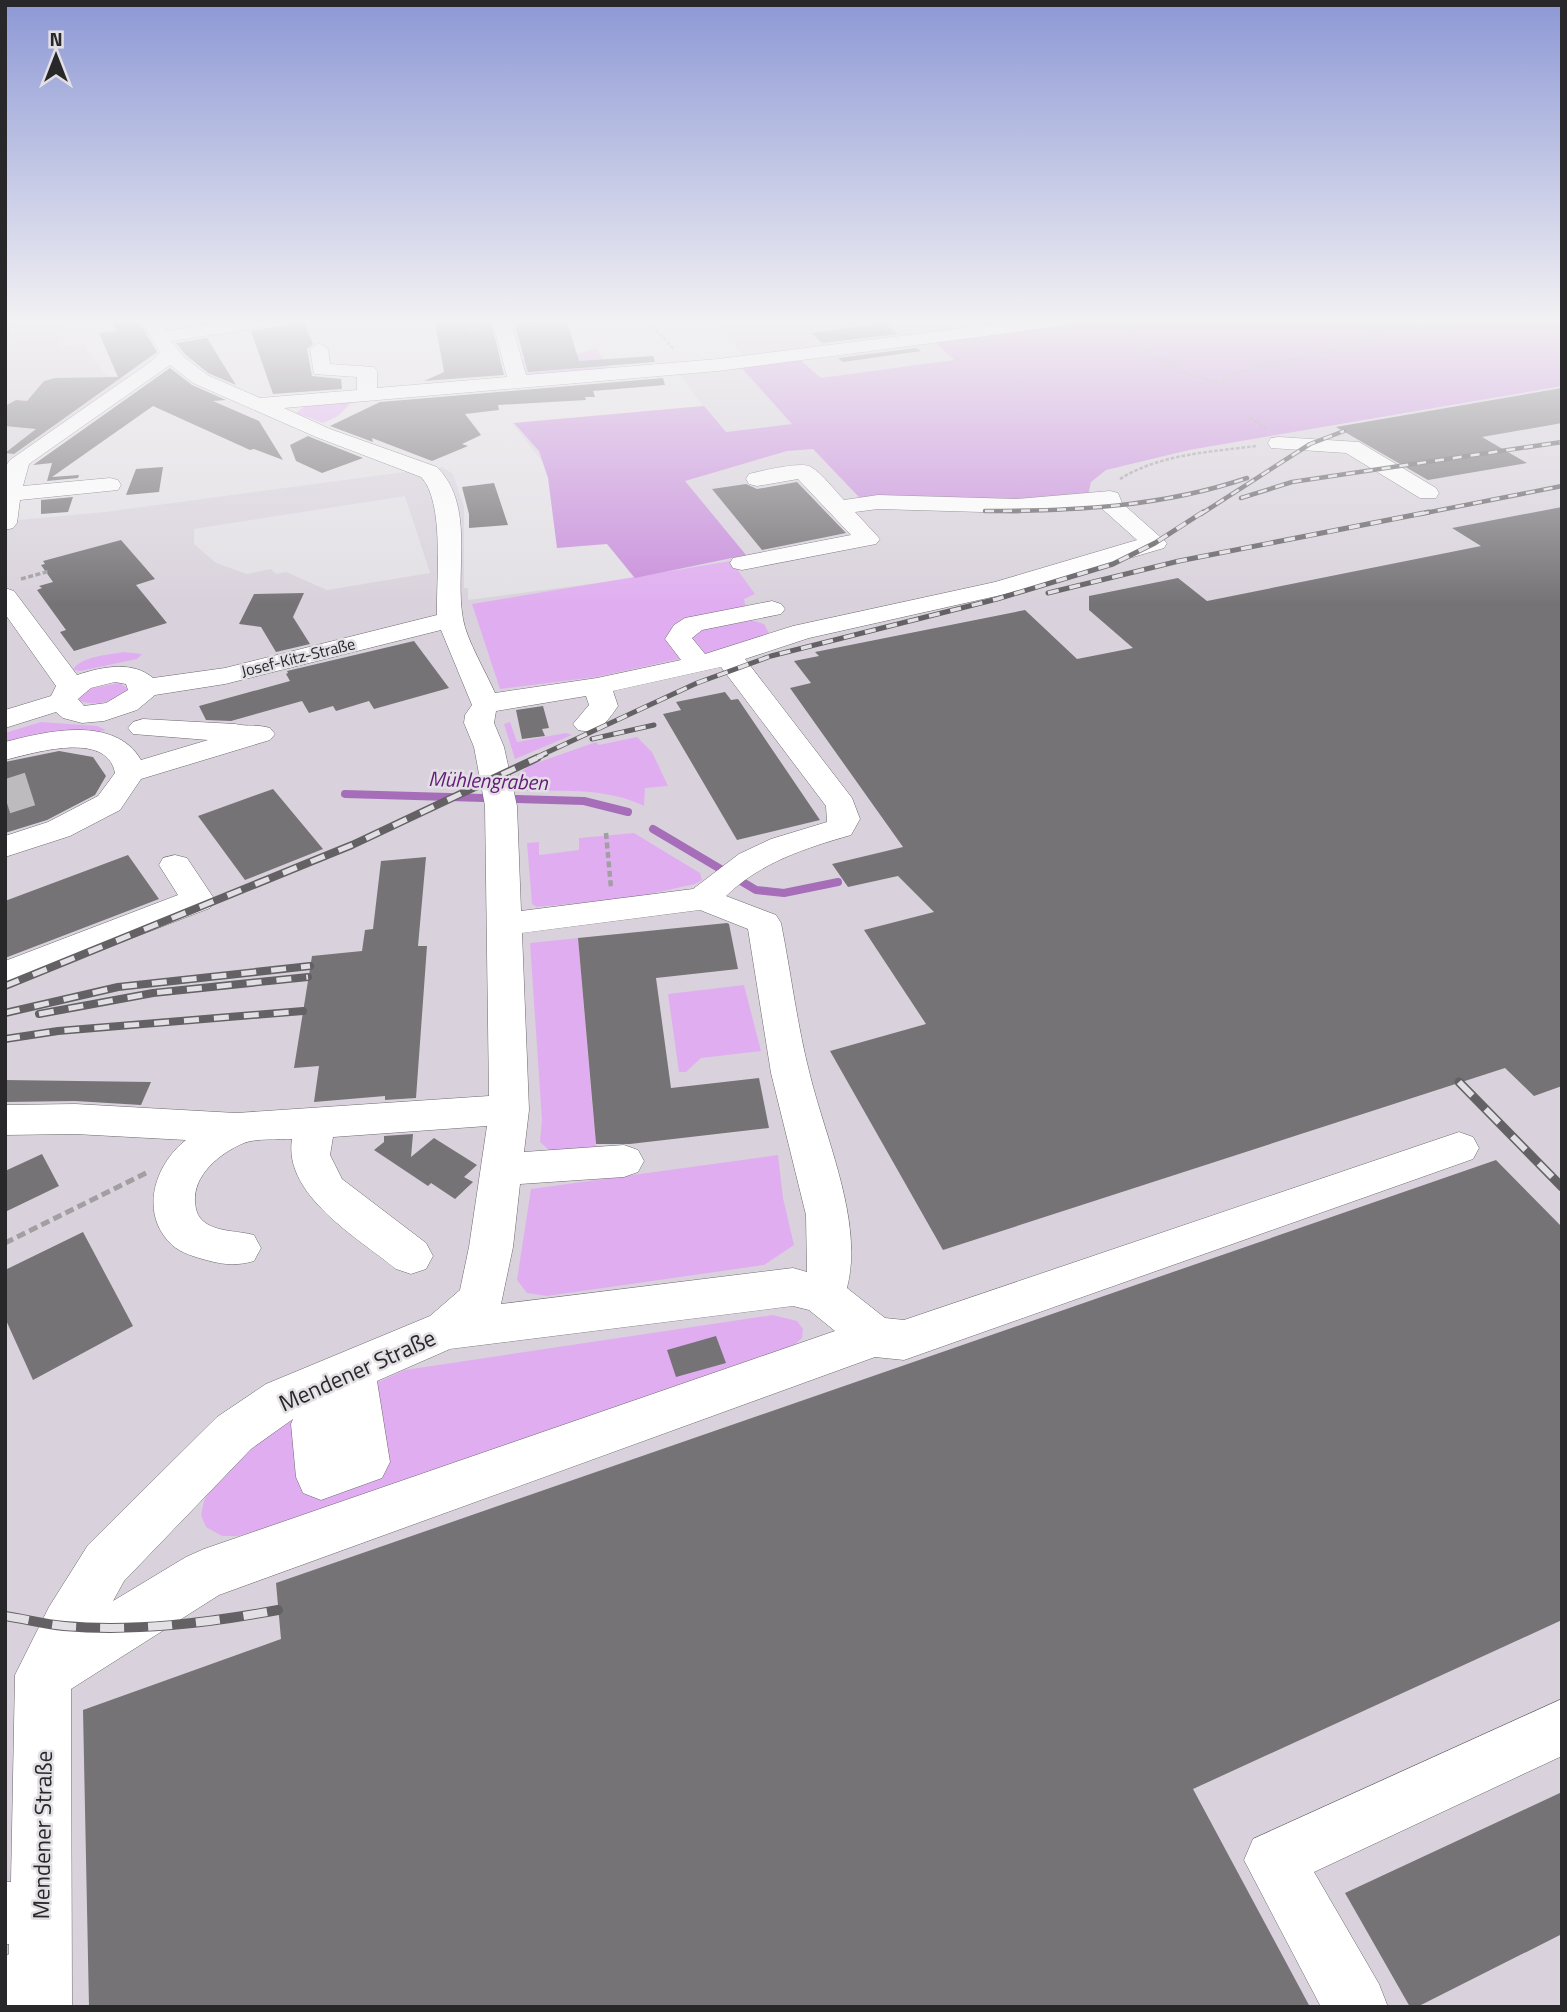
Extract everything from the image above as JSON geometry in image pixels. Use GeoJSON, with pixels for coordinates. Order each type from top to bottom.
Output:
{"type":"FeatureCollection","features":[{"type":"Feature","properties":{"kind":"street"},"geometry":{"type":"LineString","coordinates":[[5,523],[14,471],[21,460],[85,416]]}},
{"type":"Feature","properties":{"kind":"street"},"geometry":{"type":"LineString","coordinates":[[283,416],[419,467],[436,479],[447,507],[453,627]]}},
{"type":"Feature","properties":{"kind":"street"},"geometry":{"type":"LineString","coordinates":[[1279,443],[1351,447],[1428,493]]}},
{"type":"Feature","properties":{"kind":"street"},"geometry":{"type":"LineString","coordinates":[[757,479],[803,471],[868,539],[738,557],[792,635]]}},
{"type":"Feature","properties":{"kind":"street"},"geometry":{"type":"LineString","coordinates":[[12,494],[110,485]]}},
{"type":"Feature","properties":{"kind":"street"},"geometry":{"type":"LineString","coordinates":[[486,705],[699,665],[792,635],[1001,588],[1155,543],[1110,505],[1110,498],[1017,506],[878,502],[838,508]]}},
{"type":"Feature","properties":{"kind":"street"},"geometry":{"type":"LineString","coordinates":[[5,719],[68,694],[92,678],[115,674],[135,677],[144,688],[137,699],[121,708],[83,713],[66,707],[68,694],[11,588]]}},
{"type":"Feature","properties":{"kind":"street"},"geometry":{"type":"LineString","coordinates":[[699,665],[678,639],[683,631],[694,624],[772,609]]}},
{"type":"Feature","properties":{"kind":"street","name":"Josef-Kitz-Straße"},"geometry":{"type":"LineString","coordinates":[[144,688],[225,676],[453,627]]}},
{"type":"Feature","properties":{"kind":"street","name":"Mendener Straße"},"geometry":{"type":"LineString","coordinates":[[26,1960],[43,1675],[68,1626],[106,1563],[234,1433],[283,1399],[355,1389],[446,1331],[480,1300],[491,1247],[509,1110],[500,798],[489,747],[479,723],[486,705],[453,627]]}},
{"type":"Feature","properties":{"kind":"street"},"geometry":{"type":"LineString","coordinates":[[504,924],[708,894],[745,863],[793,842],[840,828],[844,819],[841,805],[735,668],[730,657]]}},
{"type":"Feature","properties":{"kind":"street"},"geometry":{"type":"LineString","coordinates":[[588,724],[604,706],[597,686]]}},
{"type":"Feature","properties":{"kind":"street"},"geometry":{"type":"LineString","coordinates":[[5,848],[59,829],[109,803],[130,773],[260,734],[143,728],[131,721],[121,708]]}},
{"type":"Feature","properties":{"kind":"street"},"geometry":{"type":"LineString","coordinates":[[111,746],[143,728]]}},
{"type":"Feature","properties":{"kind":"street"},"geometry":{"type":"LineString","coordinates":[[5,751],[65,738],[89,740],[111,746],[124,755],[130,773]]}},
{"type":"Feature","properties":{"kind":"street"},"geometry":{"type":"LineString","coordinates":[[5,975],[198,900],[175,865]]}},
{"type":"Feature","properties":{"kind":"street"},"geometry":{"type":"LineString","coordinates":[[708,894],[764,923],[790,1073],[827,1215],[831,1266],[823,1295]]}},
{"type":"Feature","properties":{"kind":"street"},"geometry":{"type":"LineString","coordinates":[[5,1120],[75,1119],[236,1128],[509,1110]]}},
{"type":"Feature","properties":{"kind":"street"},"geometry":{"type":"LineString","coordinates":[[315,1122],[310,1155],[327,1190],[411,1256]]}},
{"type":"Feature","properties":{"kind":"street"},"geometry":{"type":"LineString","coordinates":[[236,1128],[187,1163],[173,1187],[174,1216],[181,1229],[213,1245],[239,1248]]}},
{"type":"Feature","properties":{"kind":"street"},"geometry":{"type":"LineString","coordinates":[[43,1675],[204,1575],[875,1337],[904,1340],[1459,1148]]}},
{"type":"Feature","properties":{"kind":"street"},"geometry":{"type":"LineString","coordinates":[[502,1167],[537,1168],[624,1161]]}},
{"type":"Feature","properties":{"kind":"street"},"geometry":{"type":"LineString","coordinates":[[446,1331],[793,1287],[823,1295],[875,1337]]}},
{"type":"Feature","properties":{"kind":"street"},"geometry":{"type":"LineString","coordinates":[[1356,2007],[1274,1860],[1562,1727]]}},
{"type":"Feature","properties":{"kind":"path"},"geometry":{"type":"LineString","coordinates":[[1110,498],[1117,482],[1131,470],[1191,455],[1279,443],[1271,431],[1250,418]]}},
{"type":"Feature","properties":{"kind":"path"},"geometry":{"type":"LineString","coordinates":[[11,588],[50,571]]}},
{"type":"Feature","properties":{"kind":"path"},"geometry":{"type":"LineString","coordinates":[[606,833],[613,910]]}},
{"type":"Feature","properties":{"kind":"path"},"geometry":{"type":"LineString","coordinates":[[5,1243],[178,1157],[187,1163]]}},
{"type":"Feature","properties":{"kind":"shaded area"},"geometry":{"type":"Polygon","coordinates":[[[5,416],[95,416],[25,466],[18,520],[105,512],[442,467],[453,474],[464,507],[464,588],[468,588],[468,600],[634,578],[512,423],[592,416],[1562,416],[1562,2007],[5,2007],[5,416]],[[405,496],[194,529],[194,544],[216,563],[247,574],[271,569],[276,574],[286,572],[327,590],[430,573],[405,496]]]}},
{"type":"Feature","properties":{"kind":"shaded area"},"geometry":{"type":"Polygon","coordinates":[[[304,416],[338,416],[323,423],[304,416]]]}},
{"type":"Feature","properties":{"kind":"shaded area"},"geometry":{"type":"Polygon","coordinates":[[[593,416],[712,416],[726,432],[792,424],[785,416],[1388,416],[1189,450],[1106,470],[1091,482],[1088,495],[976,501],[859,497],[813,449],[787,451],[685,481],[746,555],[635,578],[607,544],[557,548],[548,478],[539,451],[514,423],[593,416]]]}},
{"type":"Feature","properties":{"kind":"shaded area"},"geometry":{"type":"Polygon","coordinates":[[[731,561],[755,594],[744,599],[748,619],[764,624],[770,635],[748,644],[596,677],[500,689],[472,604],[731,561]]]}},
{"type":"Feature","properties":{"kind":"shaded area"},"geometry":{"type":"Polygon","coordinates":[[[124,652],[142,654],[137,659],[80,671],[73,670],[88,659],[124,652]]]}},
{"type":"Feature","properties":{"kind":"shaded area"},"geometry":{"type":"Polygon","coordinates":[[[120,683],[129,690],[116,698],[98,703],[77,700],[87,689],[120,683]]]}},
{"type":"Feature","properties":{"kind":"shaded area"},"geometry":{"type":"Polygon","coordinates":[[[41,722],[97,726],[106,730],[92,734],[39,733],[5,743],[5,733],[41,722]]]}},
{"type":"Feature","properties":{"kind":"shaded area"},"geometry":{"type":"Polygon","coordinates":[[[510,722],[517,742],[566,733],[572,735],[515,759],[504,724],[510,722]]]}},
{"type":"Feature","properties":{"kind":"shaded area"},"geometry":{"type":"Polygon","coordinates":[[[637,737],[652,752],[668,786],[645,788],[644,806],[600,793],[524,791],[518,774],[531,765],[596,742],[599,745],[637,737]]]}},
{"type":"Feature","properties":{"kind":"shaded area"},"geometry":{"type":"Polygon","coordinates":[[[634,833],[700,873],[702,880],[695,884],[632,898],[537,907],[532,904],[527,843],[539,842],[539,855],[579,850],[579,838],[634,833]]]}},
{"type":"Feature","properties":{"kind":"shaded area"},"geometry":{"type":"Polygon","coordinates":[[[578,938],[596,1148],[551,1152],[540,1142],[542,1120],[530,943],[578,938]]]}},
{"type":"Feature","properties":{"kind":"shaded area"},"geometry":{"type":"Polygon","coordinates":[[[744,985],[761,1051],[701,1058],[686,1072],[679,1072],[668,994],[744,985]]]}},
{"type":"Feature","properties":{"kind":"shaded area"},"geometry":{"type":"Polygon","coordinates":[[[778,1155],[783,1198],[794,1245],[764,1265],[547,1296],[527,1293],[517,1280],[531,1189],[778,1155]]]}},
{"type":"Feature","properties":{"kind":"shaded area"},"geometry":{"type":"Polygon","coordinates":[[[773,1315],[797,1321],[803,1329],[802,1338],[787,1352],[254,1532],[222,1536],[206,1527],[201,1515],[204,1501],[213,1485],[272,1430],[405,1370],[773,1315]]]}},
{"type":"Feature","properties":{"kind":"building"},"geometry":{"type":"Polygon","coordinates":[[[5,416],[67,416],[14,454],[5,453],[36,429],[5,426],[5,416]]]}},
{"type":"Feature","properties":{"kind":"building"},"geometry":{"type":"Polygon","coordinates":[[[102,416],[139,416],[52,477],[79,475],[78,478],[47,481],[52,463],[33,465],[102,416]]]}},
{"type":"Feature","properties":{"kind":"building"},"geometry":{"type":"Polygon","coordinates":[[[175,416],[247,416],[259,421],[283,460],[254,449],[250,450],[175,416]]]}},
{"type":"Feature","properties":{"kind":"building"},"geometry":{"type":"Polygon","coordinates":[[[351,416],[466,416],[481,435],[462,444],[468,446],[432,461],[372,438],[373,442],[330,426],[351,416]]]}},
{"type":"Feature","properties":{"kind":"building"},"geometry":{"type":"Polygon","coordinates":[[[1400,416],[1562,416],[1562,423],[1482,437],[1527,463],[1428,480],[1336,427],[1400,416]]]}},
{"type":"Feature","properties":{"kind":"building"},"geometry":{"type":"Polygon","coordinates":[[[308,436],[363,458],[322,473],[296,461],[290,445],[308,436]]]}},
{"type":"Feature","properties":{"kind":"building"},"geometry":{"type":"Polygon","coordinates":[[[163,467],[159,492],[126,495],[136,469],[163,467]]]}},
{"type":"Feature","properties":{"kind":"building"},"geometry":{"type":"Polygon","coordinates":[[[797,482],[846,533],[762,550],[712,489],[746,484],[757,489],[797,482]]]}},
{"type":"Feature","properties":{"kind":"building"},"geometry":{"type":"Polygon","coordinates":[[[494,483],[508,525],[469,528],[469,514],[462,487],[494,483]]]}},
{"type":"Feature","properties":{"kind":"building"},"geometry":{"type":"Polygon","coordinates":[[[73,497],[68,512],[41,514],[41,500],[73,497]]]}},
{"type":"Feature","properties":{"kind":"building"},"geometry":{"type":"Polygon","coordinates":[[[1562,507],[1562,1086],[1534,1096],[1505,1068],[943,1250],[830,1051],[926,1024],[864,930],[934,912],[898,876],[848,887],[832,864],[903,847],[790,688],[811,683],[794,661],[819,656],[815,652],[1025,610],[1077,659],[1133,648],[1089,610],[1089,596],[1178,578],[1207,601],[1481,546],[1452,528],[1562,507]]]}},
{"type":"Feature","properties":{"kind":"building"},"geometry":{"type":"Polygon","coordinates":[[[121,540],[155,579],[136,585],[167,623],[74,651],[60,632],[66,630],[37,590],[42,588],[39,586],[53,582],[41,565],[45,564],[43,561],[121,540]]]}},
{"type":"Feature","properties":{"kind":"building"},"geometry":{"type":"Polygon","coordinates":[[[304,593],[293,617],[310,644],[276,652],[261,627],[239,624],[254,594],[304,593]]]}},
{"type":"Feature","properties":{"kind":"building"},"geometry":{"type":"Polygon","coordinates":[[[414,641],[449,688],[374,709],[369,701],[336,711],[333,706],[309,713],[302,701],[231,721],[206,720],[199,706],[290,681],[287,671],[414,641]]]}},
{"type":"Feature","properties":{"kind":"building"},"geometry":{"type":"Polygon","coordinates":[[[725,692],[731,700],[738,699],[820,820],[737,840],[663,714],[681,710],[676,702],[725,692]]]}},
{"type":"Feature","properties":{"kind":"building"},"geometry":{"type":"Polygon","coordinates":[[[543,706],[549,728],[542,729],[545,736],[522,739],[516,710],[543,706]]]}},
{"type":"Feature","properties":{"kind":"building"},"geometry":{"type":"Polygon","coordinates":[[[59,751],[93,757],[106,776],[95,795],[47,820],[5,833],[5,762],[59,751]]]}},
{"type":"Feature","properties":{"kind":"building"},"geometry":{"type":"Polygon","coordinates":[[[273,789],[323,849],[245,880],[198,816],[273,789]]]}},
{"type":"Feature","properties":{"kind":"building"},"geometry":{"type":"Polygon","coordinates":[[[128,855],[159,899],[5,958],[5,901],[128,855]]]}},
{"type":"Feature","properties":{"kind":"building"},"geometry":{"type":"Polygon","coordinates":[[[426,857],[418,946],[427,946],[416,1098],[385,1100],[385,1096],[314,1102],[319,1066],[294,1068],[312,956],[362,951],[365,930],[373,929],[381,861],[426,857]]]}},
{"type":"Feature","properties":{"kind":"building"},"geometry":{"type":"Polygon","coordinates":[[[727,923],[738,969],[656,978],[671,1088],[759,1078],[769,1128],[630,1144],[596,1144],[578,938],[727,923]]]}},
{"type":"Feature","properties":{"kind":"building"},"geometry":{"type":"Polygon","coordinates":[[[5,1080],[151,1082],[141,1105],[75,1101],[5,1102],[5,1080]]]}},
{"type":"Feature","properties":{"kind":"building"},"geometry":{"type":"Polygon","coordinates":[[[413,1134],[411,1157],[434,1138],[477,1165],[464,1177],[473,1182],[455,1199],[431,1183],[428,1186],[374,1150],[384,1142],[384,1136],[413,1134]]]}},
{"type":"Feature","properties":{"kind":"building"},"geometry":{"type":"Polygon","coordinates":[[[42,1154],[59,1186],[5,1212],[5,1171],[42,1154]]]}},
{"type":"Feature","properties":{"kind":"building"},"geometry":{"type":"Polygon","coordinates":[[[1496,1160],[1562,1227],[1562,1620],[1193,1789],[1310,2007],[89,2007],[83,1710],[281,1639],[276,1583],[1496,1160]]]}},
{"type":"Feature","properties":{"kind":"building"},"geometry":{"type":"Polygon","coordinates":[[[83,1232],[133,1326],[33,1380],[5,1318],[5,1270],[83,1232]]]}},
{"type":"Feature","properties":{"kind":"building"},"geometry":{"type":"Polygon","coordinates":[[[716,1336],[726,1363],[676,1377],[667,1350],[716,1336]]]}},
{"type":"Feature","properties":{"kind":"building"},"geometry":{"type":"Polygon","coordinates":[[[1562,1792],[1562,1934],[1417,2007],[1410,2007],[1345,1893],[1562,1792]]]}},
{"type":"Feature","properties":{"kind":"waterway","name":"Mühlengraben"},"geometry":{"type":"LineString","coordinates":[[345,794],[584,801],[628,812]]}},
{"type":"Feature","properties":{"kind":"waterway","name":"Mühlengraben"},"geometry":{"type":"LineString","coordinates":[[653,829],[756,890],[784,893],[838,882]]}},
{"type":"Feature","properties":{"kind":"tunnel"},"geometry":{"type":"LineString","coordinates":[[5,797],[30,789]]}},
{"type":"Feature","properties":{"kind":"railway"},"geometry":{"type":"LineString","coordinates":[[1201,514],[1310,444],[1344,431]]}},
{"type":"Feature","properties":{"kind":"railway"},"geometry":{"type":"LineString","coordinates":[[1241,498],[1292,482],[1562,442]]}},
{"type":"Feature","properties":{"kind":"railway"},"geometry":{"type":"LineString","coordinates":[[985,511],[1052,510],[1150,501],[1215,488],[1247,478]]}},
{"type":"Feature","properties":{"kind":"railway"},"geometry":{"type":"LineString","coordinates":[[1420,514],[1562,486]]}},
{"type":"Feature","properties":{"kind":"railway"},"geometry":{"type":"LineString","coordinates":[[537,757],[697,683],[771,656],[997,599],[1113,564],[1155,543],[1203,512]]}},
{"type":"Feature","properties":{"kind":"railway"},"geometry":{"type":"LineString","coordinates":[[1048,593],[1179,561],[1429,512]]}},
{"type":"Feature","properties":{"kind":"railway"},"geometry":{"type":"LineString","coordinates":[[592,739],[654,725]]}},
{"type":"Feature","properties":{"kind":"railway"},"geometry":{"type":"LineString","coordinates":[[533,760],[546,754]]}},
{"type":"Feature","properties":{"kind":"railway"},"geometry":{"type":"LineString","coordinates":[[5,986],[352,845],[537,758]]}},
{"type":"Feature","properties":{"kind":"railway"},"geometry":{"type":"LineString","coordinates":[[5,1013],[118,987],[310,966]]}},
{"type":"Feature","properties":{"kind":"railway"},"geometry":{"type":"LineString","coordinates":[[39,1014],[153,993],[308,977]]}},
{"type":"Feature","properties":{"kind":"railway"},"geometry":{"type":"LineString","coordinates":[[5,1039],[58,1031],[303,1011]]}},
{"type":"Feature","properties":{"kind":"railway"},"geometry":{"type":"LineString","coordinates":[[1459,1082],[1562,1187]]}},
{"type":"Feature","properties":{"kind":"railway"},"geometry":{"type":"LineString","coordinates":[[5,1616],[64,1626],[117,1628],[225,1619],[278,1610]]}}]}
